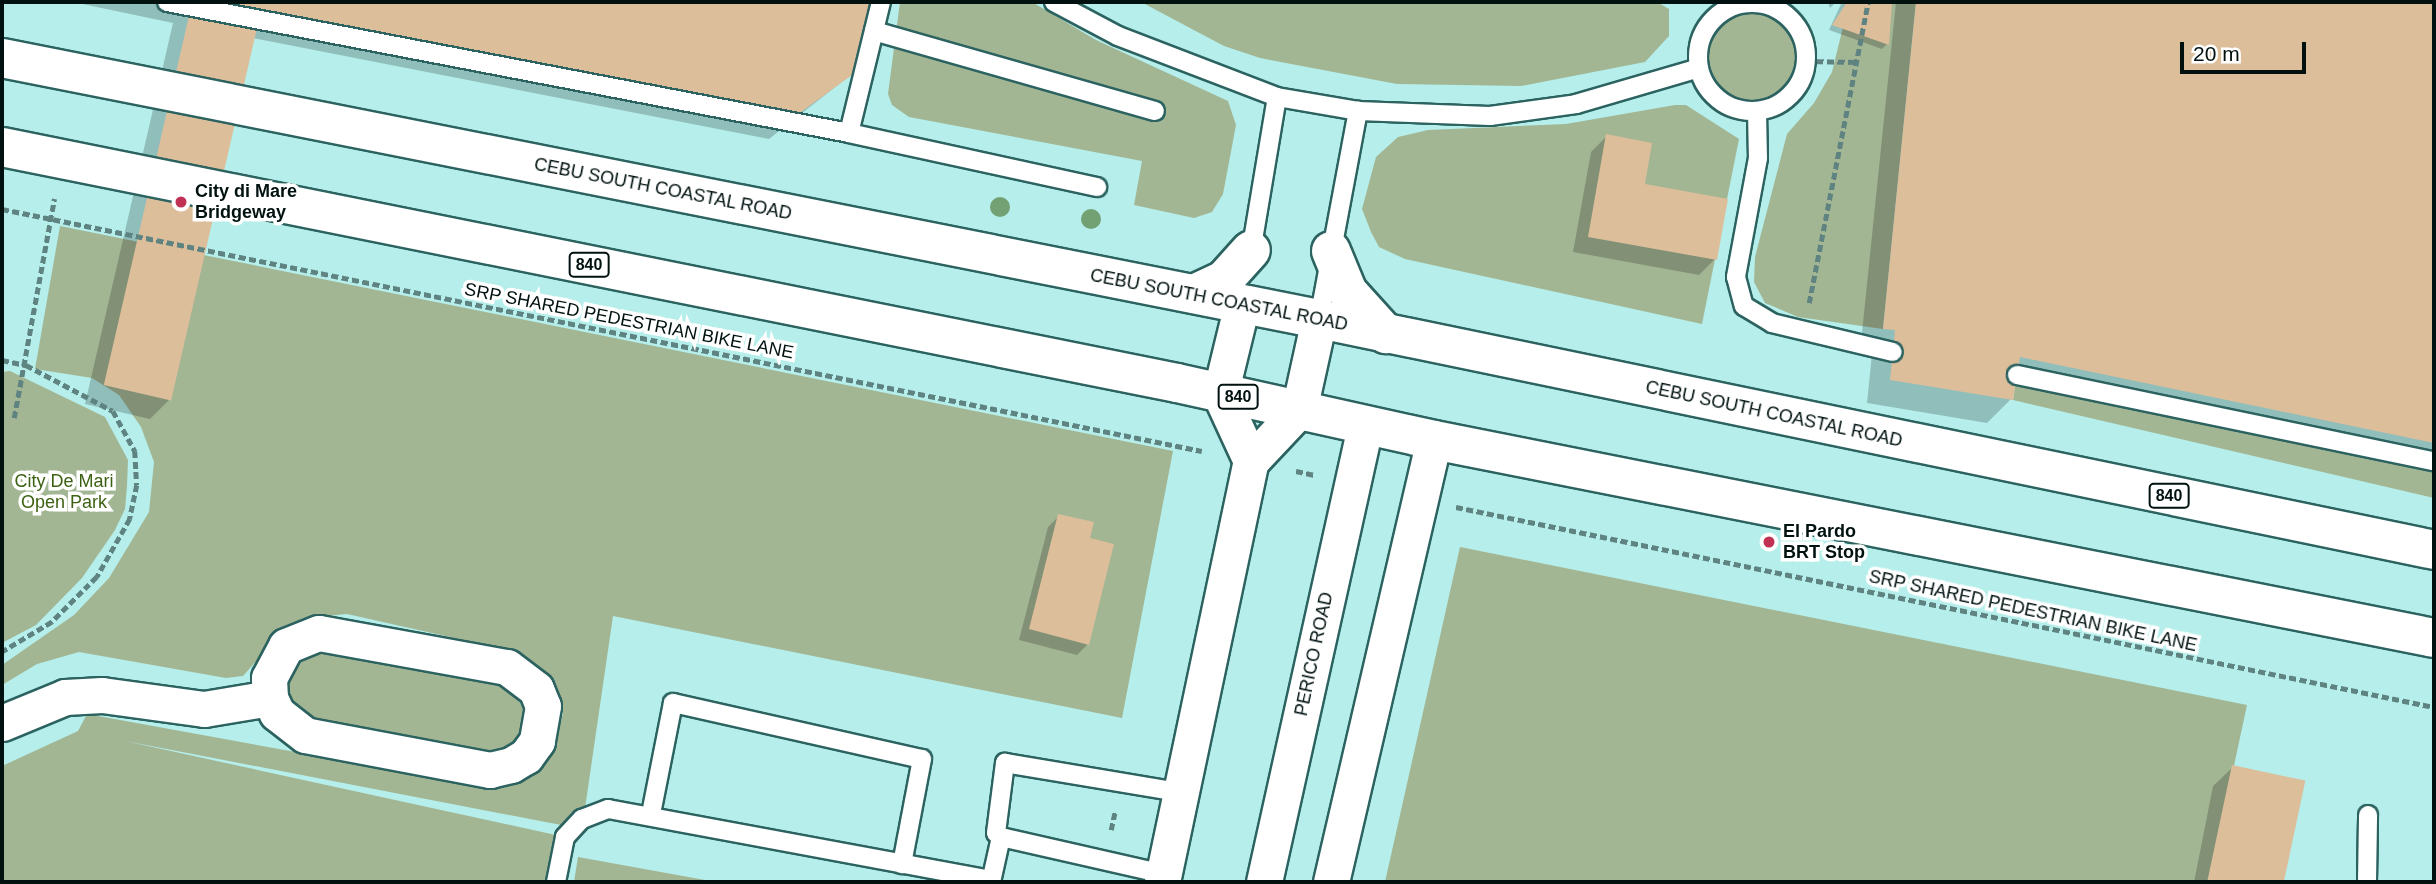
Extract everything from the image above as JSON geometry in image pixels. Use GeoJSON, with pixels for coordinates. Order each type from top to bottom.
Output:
{"type":"FeatureCollection","features":[{"type":"Feature","properties":{"kind":"highway","name":"CEBU SOUTH COASTAL ROAD"},"geometry":{"type":"LineString","coordinates":[[2,58],[1319,319],[2434,550]]}},
{"type":"Feature","properties":{"kind":"highway","name":"840"},"geometry":{"type":"LineString","coordinates":[[2,148],[1299,410],[1434,440],[2434,638]]}},
{"type":"Feature","properties":{"kind":"highway"},"geometry":{"type":"LineString","coordinates":[[1194,294],[1232,275],[1251,250]]}},
{"type":"Feature","properties":{"kind":"highway"},"geometry":{"type":"LineString","coordinates":[[1331,251],[1348,292],[1386,334]]}},
{"type":"Feature","properties":{"kind":"street"},"geometry":{"type":"LineString","coordinates":[[1241,304],[1220,394],[1251,461]]}},
{"type":"Feature","properties":{"kind":"street"},"geometry":{"type":"LineString","coordinates":[[1163,878],[1178,792],[1251,461],[1299,410],[1319,319]]}},
{"type":"Feature","properties":{"kind":"street","name":"PERICO ROAD"},"geometry":{"type":"LineString","coordinates":[[1264,882],[1365,425]]}},
{"type":"Feature","properties":{"kind":"street"},"geometry":{"type":"LineString","coordinates":[[1331,882],[1434,440]]}},
{"type":"Feature","properties":{"kind":"street"},"geometry":{"type":"LineString","coordinates":[[320,633],[507,667],[536,689],[543,724],[526,756],[490,770],[305,735],[283,720],[270,698],[275,661],[302,636],[320,633]]}},
{"type":"Feature","properties":{"kind":"street"},"geometry":{"type":"LineString","coordinates":[[2,723],[65,697],[102,695],[204,709],[270,698]]}},
{"type":"Feature","properties":{"kind":"lane"},"geometry":{"type":"LineString","coordinates":[[167,2],[849,132],[1097,187]]}},
{"type":"Feature","properties":{"kind":"lane"},"geometry":{"type":"LineString","coordinates":[[849,132],[881,2]]}},
{"type":"Feature","properties":{"kind":"lane"},"geometry":{"type":"LineString","coordinates":[[1054,2],[1118,36],[1277,97],[1358,111],[1490,116],[1576,104],[1699,68]]}},
{"type":"Feature","properties":{"kind":"lane"},"geometry":{"type":"LineString","coordinates":[[1748,3],[1764,4],[1790,19],[1805,46],[1807,61],[1796,90],[1786,101],[1757,112],[1727,106],[1704,83],[1698,53],[1709,24],[1726,10],[1748,3]]}},
{"type":"Feature","properties":{"kind":"lane"},"geometry":{"type":"LineString","coordinates":[[874,31],[1155,111]]}},
{"type":"Feature","properties":{"kind":"lane"},"geometry":{"type":"LineString","coordinates":[[1241,304],[1277,97]]}},
{"type":"Feature","properties":{"kind":"lane"},"geometry":{"type":"LineString","coordinates":[[1319,319],[1358,111]]}},
{"type":"Feature","properties":{"kind":"lane"},"geometry":{"type":"LineString","coordinates":[[1757,112],[1758,158],[1736,277],[1744,306],[1772,323],[1893,352]]}},
{"type":"Feature","properties":{"kind":"lane"},"geometry":{"type":"LineString","coordinates":[[2017,376],[2434,461]]}},
{"type":"Feature","properties":{"kind":"lane"},"geometry":{"type":"LineString","coordinates":[[651,814],[673,703],[922,760],[902,864]]}},
{"type":"Feature","properties":{"kind":"lane"},"geometry":{"type":"LineString","coordinates":[[1163,878],[1001,837],[996,833],[1005,763],[1178,792]]}},
{"type":"Feature","properties":{"kind":"lane"},"geometry":{"type":"LineString","coordinates":[[556,882],[565,837],[582,819],[608,809],[651,814],[991,881],[1001,837]]}},
{"type":"Feature","properties":{"kind":"lane"},"geometry":{"type":"LineString","coordinates":[[2367,882],[2368,815]]}},
{"type":"Feature","properties":{"kind":"path"},"geometry":{"type":"LineString","coordinates":[[1804,332],[1868,2]]}},
{"type":"Feature","properties":{"kind":"path"},"geometry":{"type":"LineString","coordinates":[[1807,61],[1857,62]]}},
{"type":"Feature","properties":{"kind":"path"},"geometry":{"type":"LineString","coordinates":[[14,418],[26,365],[62,159]]}},
{"type":"Feature","properties":{"kind":"path","name":"SRP SHARED PEDESTRIAN BIKE LANE"},"geometry":{"type":"LineString","coordinates":[[2,209],[1251,461]]}},
{"type":"Feature","properties":{"kind":"path"},"geometry":{"type":"LineString","coordinates":[[2,360],[26,365],[113,411],[135,451],[137,485],[130,519],[97,577],[52,622],[2,652]]}},
{"type":"Feature","properties":{"kind":"path","name":"SRP SHARED PEDESTRIAN BIKE LANE"},"geometry":{"type":"LineString","coordinates":[[1420,500],[2434,707]]}},
{"type":"Feature","properties":{"kind":"green space"},"geometry":{"type":"Polygon","coordinates":[[[900,2],[1032,2],[1096,40],[1228,101],[1236,125],[1223,194],[1212,212],[1194,218],[1134,205],[1142,161],[909,117],[892,105],[888,94],[900,2]]]}},
{"type":"Feature","properties":{"kind":"green space"},"geometry":{"type":"Polygon","coordinates":[[[1141,2],[1657,2],[1669,9],[1669,36],[1645,62],[1521,86],[1397,84],[1260,58],[1224,46],[1141,2]]]}},
{"type":"Feature","properties":{"kind":"green space"},"geometry":{"type":"Polygon","coordinates":[[[1892,2],[1916,2],[1883,329],[1798,317],[1765,303],[1754,282],[1755,257],[1787,134],[1814,103],[1832,72],[1843,27],[1889,8],[1892,2]]]}},
{"type":"Feature","properties":{"kind":"green space"},"geometry":{"type":"Polygon","coordinates":[[[1752,3],[1773,7],[1790,19],[1802,36],[1806,57],[1802,78],[1790,95],[1773,107],[1752,111],[1731,107],[1714,95],[1702,78],[1698,57],[1702,36],[1714,19],[1731,7],[1752,3]]]}},
{"type":"Feature","properties":{"kind":"green space"},"geometry":{"type":"Polygon","coordinates":[[[1686,105],[1739,139],[1702,324],[1405,259],[1379,247],[1362,209],[1376,157],[1398,137],[1428,130],[1566,124],[1686,105]]]}},
{"type":"Feature","properties":{"kind":"green space"},"geometry":{"type":"Polygon","coordinates":[[[60,226],[1173,451],[1122,718],[613,616],[582,829],[125,741],[565,837],[556,882],[2,882],[2,766],[78,731],[87,714],[488,787],[509,785],[541,763],[555,744],[563,713],[559,696],[533,665],[490,646],[347,614],[303,618],[279,635],[243,676],[226,678],[79,652],[37,664],[2,685],[2,665],[74,615],[109,578],[149,512],[154,462],[141,427],[119,395],[92,378],[35,369],[60,226]]]}},
{"type":"Feature","properties":{"kind":"green space","name":"City De Mari Open Park"},"geometry":{"type":"Polygon","coordinates":[[[10,371],[105,417],[128,460],[125,509],[115,530],[82,578],[36,625],[2,643],[2,372],[10,371]]]}},
{"type":"Feature","properties":{"kind":"green space"},"geometry":{"type":"Polygon","coordinates":[[[2016,378],[2434,468],[2434,498],[2013,400],[2016,378]]]}},
{"type":"Feature","properties":{"kind":"green space"},"geometry":{"type":"Polygon","coordinates":[[[1460,547],[2247,705],[2209,882],[1385,882],[1460,547]]]}},
{"type":"Feature","properties":{"kind":"green space"},"geometry":{"type":"Polygon","coordinates":[[[324,650],[492,680],[512,689],[527,715],[522,733],[512,746],[485,758],[314,723],[287,699],[286,677],[294,664],[311,651],[324,650]]]}},
{"type":"Feature","properties":{"kind":"green space"},"geometry":{"type":"Polygon","coordinates":[[[578,857],[716,882],[574,882],[578,857]]]}},
{"type":"Feature","properties":{"kind":"building"},"geometry":{"type":"Polygon","coordinates":[[[196,2],[872,2],[859,70],[790,120],[196,2]]]}},
{"type":"Feature","properties":{"kind":"building"},"geometry":{"type":"Polygon","coordinates":[[[1847,2],[1892,2],[1889,45],[1832,25],[1847,2]]]}},
{"type":"Feature","properties":{"kind":"building"},"geometry":{"type":"Polygon","coordinates":[[[1916,2],[2434,2],[2434,443],[2020,357],[2013,400],[1890,380],[1895,330],[1883,329],[1916,2]]]}},
{"type":"Feature","properties":{"kind":"building","name":"City di Mare Bridgeway"},"geometry":{"type":"Polygon","coordinates":[[[192,3],[259,19],[171,400],[104,385],[192,3]]]}},
{"type":"Feature","properties":{"kind":"building"},"geometry":{"type":"Polygon","coordinates":[[[1606,134],[1652,143],[1645,184],[1728,199],[1717,260],[1588,237],[1606,134]]]}},
{"type":"Feature","properties":{"kind":"building"},"geometry":{"type":"Polygon","coordinates":[[[1058,514],[1094,522],[1090,538],[1114,544],[1089,645],[1029,629],[1058,514]]]}},
{"type":"Feature","properties":{"kind":"building"},"geometry":{"type":"Polygon","coordinates":[[[2232,765],[2305,781],[2284,882],[2207,881],[2232,765]]]}},
{"type":"Feature","properties":{"kind":"place","name":"City di Mare Bridgeway"},"geometry":{"type":"Point","coordinates":[181,202]}},
{"type":"Feature","properties":{"kind":"place","name":"El Pardo BRT Stop"},"geometry":{"type":"Point","coordinates":[1769,542]}}]}
